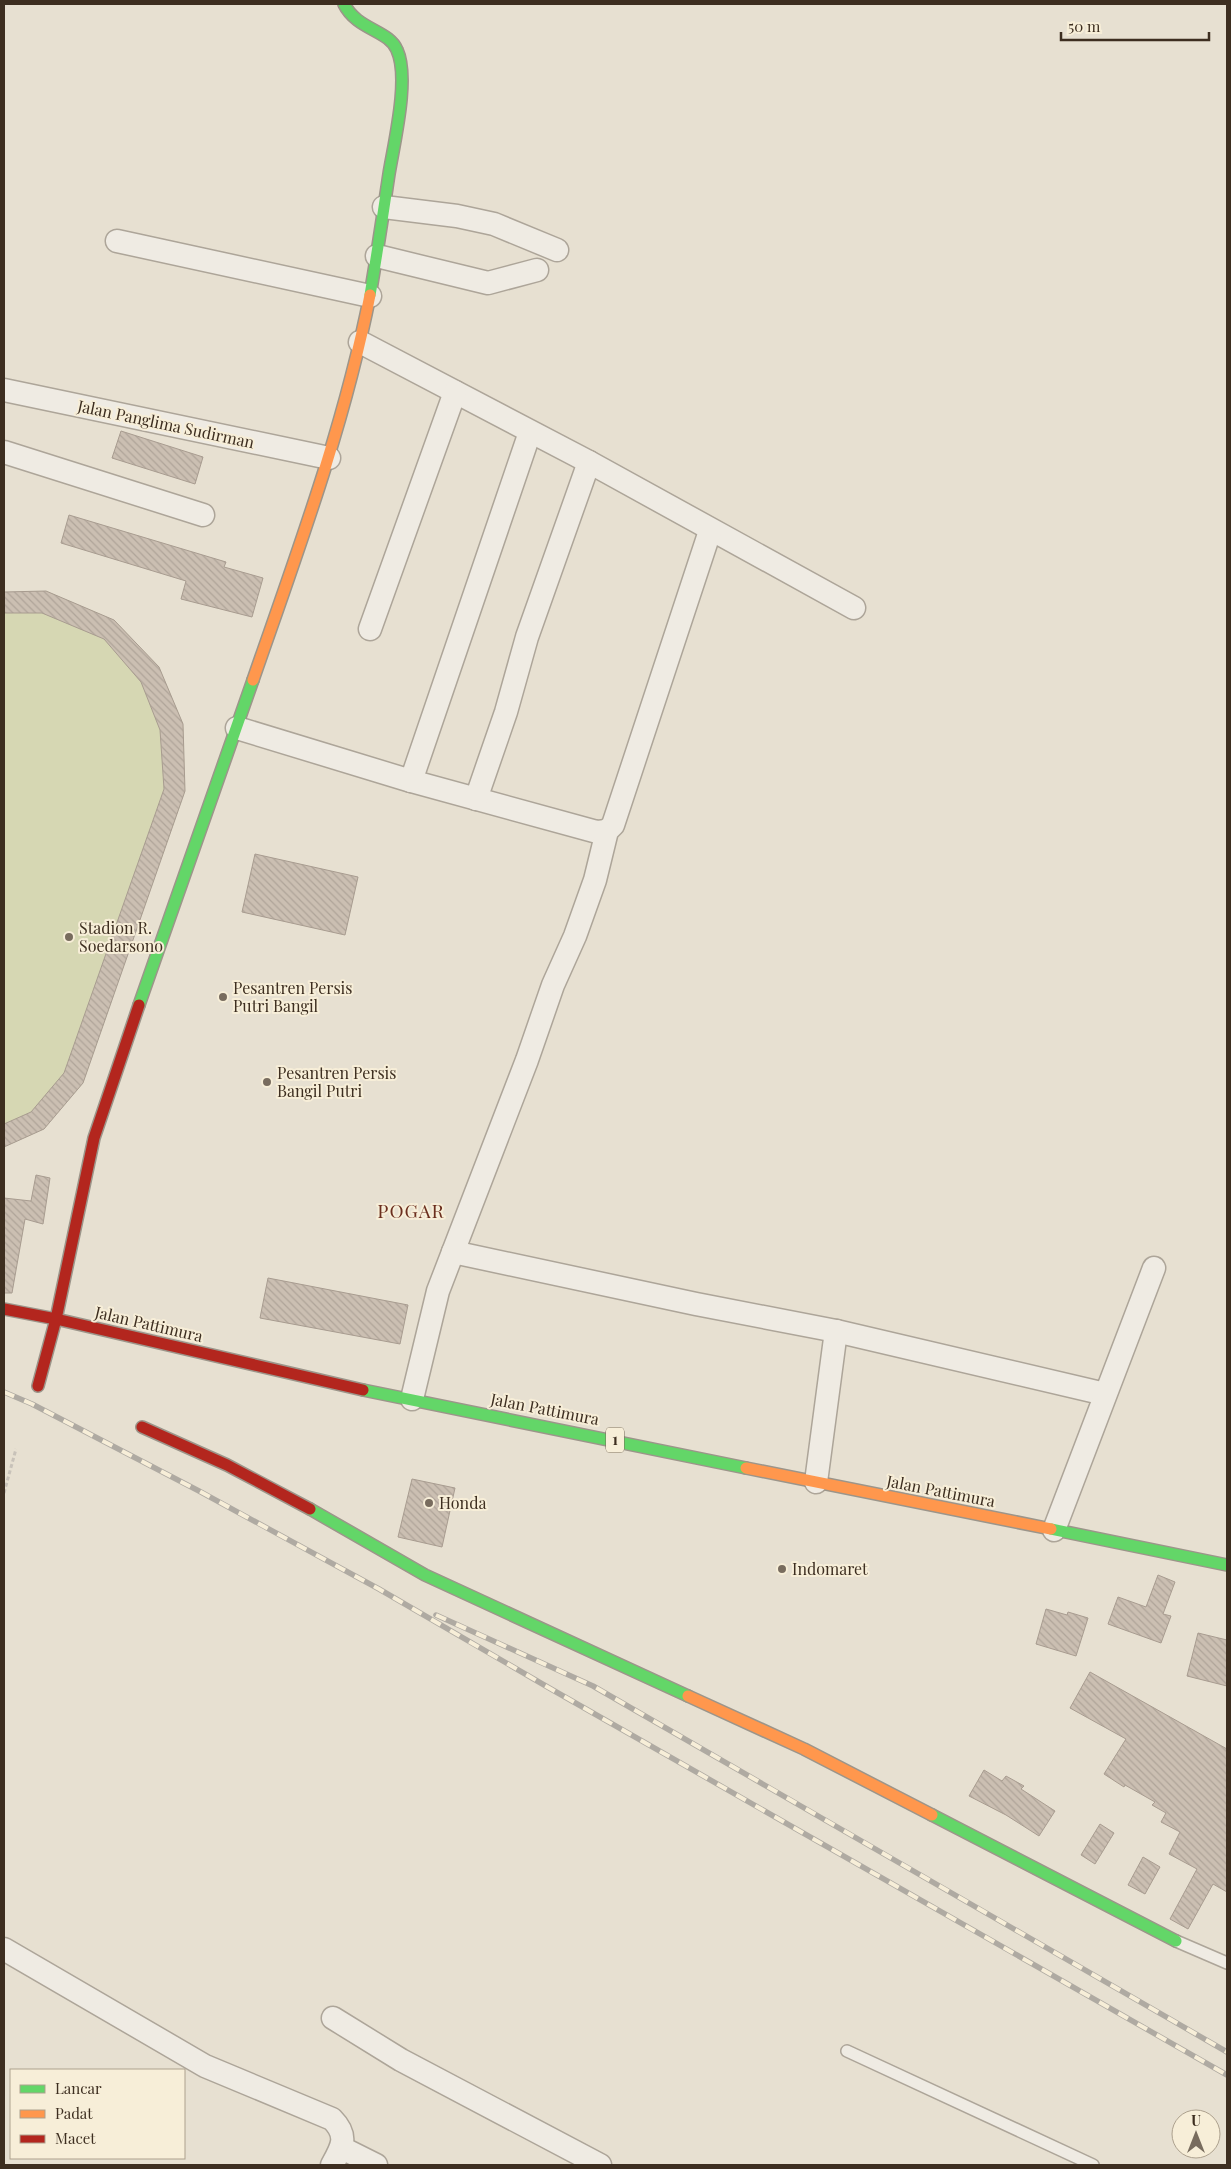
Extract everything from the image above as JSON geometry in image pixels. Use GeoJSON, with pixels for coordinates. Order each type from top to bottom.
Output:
{"type":"FeatureCollection","features":[{"type":"Feature","properties":{"kind":"main road"},"geometry":{"type":"LineString","coordinates":[[38,1386],[56,1319],[94,1138],[165,927],[237,728],[329,458],[360,342],[377,256],[401,99],[401,63],[393,42],[360,23],[349,14],[344,4]]}},
{"type":"Feature","properties":{"kind":"main road","name":"Jalan Pattimura"},"geometry":{"type":"LineString","coordinates":[[4,1309],[56,1319],[318,1381],[1227,1565]]}},
{"type":"Feature","properties":{"kind":"main road"},"geometry":{"type":"LineString","coordinates":[[142,1427],[271,1487],[425,1575],[804,1750],[1176,1941]]}},
{"type":"Feature","properties":{"kind":"street"},"geometry":{"type":"LineString","coordinates":[[384,207],[456,216],[494,224],[557,250]]}},
{"type":"Feature","properties":{"kind":"street"},"geometry":{"type":"LineString","coordinates":[[117,241],[370,296]]}},
{"type":"Feature","properties":{"kind":"street"},"geometry":{"type":"LineString","coordinates":[[377,256],[488,283],[537,270]]}},
{"type":"Feature","properties":{"kind":"street"},"geometry":{"type":"LineString","coordinates":[[360,342],[589,462],[710,531],[854,608]]}},
{"type":"Feature","properties":{"kind":"street","name":"Jalan Panglima Sudirman"},"geometry":{"type":"LineString","coordinates":[[4,390],[329,458]]}},
{"type":"Feature","properties":{"kind":"street"},"geometry":{"type":"LineString","coordinates":[[370,629],[455,392]]}},
{"type":"Feature","properties":{"kind":"street"},"geometry":{"type":"LineString","coordinates":[[411,781],[530,432]]}},
{"type":"Feature","properties":{"kind":"street"},"geometry":{"type":"LineString","coordinates":[[4,452],[203,515]]}},
{"type":"Feature","properties":{"kind":"street"},"geometry":{"type":"LineString","coordinates":[[476,799],[506,712],[527,637],[589,462]]}},
{"type":"Feature","properties":{"kind":"street"},"geometry":{"type":"LineString","coordinates":[[412,1400],[438,1292],[527,1060],[553,985],[575,936],[595,880],[608,832],[613,825],[710,531]]}},
{"type":"Feature","properties":{"kind":"street"},"geometry":{"type":"LineString","coordinates":[[237,728],[411,781],[597,832],[608,832]]}},
{"type":"Feature","properties":{"kind":"street"},"geometry":{"type":"LineString","coordinates":[[453,1252],[687,1302],[836,1331],[1105,1394]]}},
{"type":"Feature","properties":{"kind":"street"},"geometry":{"type":"LineString","coordinates":[[1054,1530],[1154,1268]]}},
{"type":"Feature","properties":{"kind":"street"},"geometry":{"type":"LineString","coordinates":[[816,1482],[836,1331]]}},
{"type":"Feature","properties":{"kind":"street"},"geometry":{"type":"LineString","coordinates":[[4,1949],[205,2066],[332,2119],[340,2127],[343,2134],[337,2156],[376,2165]]}},
{"type":"Feature","properties":{"kind":"street"},"geometry":{"type":"LineString","coordinates":[[333,2018],[401,2060],[600,2165]]}},
{"type":"Feature","properties":{"kind":"lane"},"geometry":{"type":"LineString","coordinates":[[1176,1941],[1227,1963]]}},
{"type":"Feature","properties":{"kind":"lane"},"geometry":{"type":"LineString","coordinates":[[847,2051],[1093,2165]]}},
{"type":"Feature","properties":{"kind":"path"},"geometry":{"type":"LineString","coordinates":[[4,1493],[16,1449]]}},
{"type":"Feature","properties":{"kind":"green space","name":"Stadion R. Soedarsono"},"geometry":{"type":"Polygon","coordinates":[[[46,591],[114,620],[159,667],[183,724],[185,791],[83,1083],[44,1129],[4,1147],[4,593],[46,591]]]}},
{"type":"Feature","properties":{"kind":"building"},"geometry":{"type":"Polygon","coordinates":[[[121,431],[203,457],[195,484],[112,458],[121,431]]]}},
{"type":"Feature","properties":{"kind":"building"},"geometry":{"type":"Polygon","coordinates":[[[69,515],[226,562],[224,567],[263,578],[252,617],[181,599],[186,581],[61,543],[69,515]]]}},
{"type":"Feature","properties":{"kind":"building"},"geometry":{"type":"Polygon","coordinates":[[[46,591],[114,620],[159,667],[183,724],[185,791],[83,1083],[44,1129],[4,1147],[4,1124],[31,1112],[64,1073],[164,789],[160,730],[141,682],[104,639],[42,613],[4,613],[4,592],[46,591]]]}},
{"type":"Feature","properties":{"kind":"building"},"geometry":{"type":"Polygon","coordinates":[[[255,854],[358,877],[345,935],[242,912],[255,854]]]}},
{"type":"Feature","properties":{"kind":"building"},"geometry":{"type":"Polygon","coordinates":[[[36,1175],[50,1178],[43,1224],[25,1219],[12,1293],[4,1293],[4,1198],[31,1201],[36,1175]]]}},
{"type":"Feature","properties":{"kind":"building"},"geometry":{"type":"Polygon","coordinates":[[[268,1278],[408,1305],[400,1344],[260,1318],[268,1278]]]}},
{"type":"Feature","properties":{"kind":"building"},"geometry":{"type":"Polygon","coordinates":[[[412,1479],[455,1488],[442,1547],[398,1537],[412,1479]]]}},
{"type":"Feature","properties":{"kind":"building"},"geometry":{"type":"Polygon","coordinates":[[[1158,1575],[1175,1582],[1163,1614],[1171,1616],[1161,1643],[1108,1624],[1118,1597],[1146,1607],[1158,1575]]]}},
{"type":"Feature","properties":{"kind":"building"},"geometry":{"type":"Polygon","coordinates":[[[1046,1609],[1067,1615],[1068,1612],[1088,1618],[1076,1656],[1036,1644],[1046,1609]]]}},
{"type":"Feature","properties":{"kind":"building"},"geometry":{"type":"Polygon","coordinates":[[[1198,1633],[1227,1640],[1227,1686],[1187,1676],[1198,1633]]]}},
{"type":"Feature","properties":{"kind":"building"},"geometry":{"type":"Polygon","coordinates":[[[1090,1672],[1227,1749],[1227,1892],[1213,1884],[1188,1929],[1170,1919],[1197,1869],[1169,1854],[1180,1832],[1161,1822],[1166,1813],[1152,1805],[1155,1802],[1125,1785],[1124,1787],[1104,1774],[1126,1739],[1070,1708],[1090,1672]]]}},
{"type":"Feature","properties":{"kind":"building"},"geometry":{"type":"Polygon","coordinates":[[[984,1770],[1002,1781],[1006,1776],[1024,1786],[1021,1789],[1055,1811],[1039,1836],[1006,1815],[969,1796],[984,1770]]]}},
{"type":"Feature","properties":{"kind":"building"},"geometry":{"type":"Polygon","coordinates":[[[1100,1824],[1114,1833],[1095,1864],[1081,1855],[1100,1824]]]}},
{"type":"Feature","properties":{"kind":"building"},"geometry":{"type":"Polygon","coordinates":[[[1143,1857],[1160,1867],[1145,1894],[1128,1885],[1143,1857]]]}},
{"type":"Feature","properties":{"kind":"railway"},"geometry":{"type":"LineString","coordinates":[[4,1392],[32,1404],[199,1491],[379,1589],[1227,2075]]}},
{"type":"Feature","properties":{"kind":"railway"},"geometry":{"type":"LineString","coordinates":[[436,1615],[593,1686],[1227,2052]]}},
{"type":"Feature","properties":{"kind":"traffic: fast"},"geometry":{"type":"LineString","coordinates":[[344,4],[350,13],[364,25],[393,43],[401,62],[402,93],[400,111],[370,295]]}},
{"type":"Feature","properties":{"kind":"traffic: fast"},"geometry":{"type":"LineString","coordinates":[[139,1005],[253,680]]}},
{"type":"Feature","properties":{"kind":"traffic: fast"},"geometry":{"type":"LineString","coordinates":[[363,1390],[746,1468]]}},
{"type":"Feature","properties":{"kind":"traffic: fast"},"geometry":{"type":"LineString","coordinates":[[310,1509],[425,1575],[688,1696]]}},
{"type":"Feature","properties":{"kind":"traffic: fast"},"geometry":{"type":"LineString","coordinates":[[1051,1529],[1227,1565]]}},
{"type":"Feature","properties":{"kind":"traffic: fast"},"geometry":{"type":"LineString","coordinates":[[932,1815],[1176,1941]]}},
{"type":"Feature","properties":{"kind":"traffic: slow"},"geometry":{"type":"LineString","coordinates":[[253,680],[333,441],[347,393],[370,295]]}},
{"type":"Feature","properties":{"kind":"traffic: slow"},"geometry":{"type":"LineString","coordinates":[[746,1468],[1051,1529]]}},
{"type":"Feature","properties":{"kind":"traffic: slow"},"geometry":{"type":"LineString","coordinates":[[688,1696],[804,1749],[932,1815]]}},
{"type":"Feature","properties":{"kind":"traffic: jam"},"geometry":{"type":"LineString","coordinates":[[38,1386],[56,1319],[94,1138],[139,1005]]}},
{"type":"Feature","properties":{"kind":"traffic: jam"},"geometry":{"type":"LineString","coordinates":[[4,1309],[56,1319],[363,1390]]}},
{"type":"Feature","properties":{"kind":"traffic: jam"},"geometry":{"type":"LineString","coordinates":[[142,1427],[227,1465],[310,1509]]}},
{"type":"Feature","properties":{"kind":"place","name":"Stadion R. Soedarsono"},"geometry":{"type":"Point","coordinates":[69,937]}},
{"type":"Feature","properties":{"kind":"place","name":"Pesantren Persis Putri Bangil"},"geometry":{"type":"Point","coordinates":[223,997]}},
{"type":"Feature","properties":{"kind":"place","name":"Pesantren Persis Bangil Putri"},"geometry":{"type":"Point","coordinates":[267,1082]}},
{"type":"Feature","properties":{"kind":"place","name":"Honda"},"geometry":{"type":"Point","coordinates":[429,1503]}},
{"type":"Feature","properties":{"kind":"place","name":"Indomaret"},"geometry":{"type":"Point","coordinates":[782,1569]}},
{"type":"Feature","properties":{"kind":"district","name":"POGAR"},"geometry":{"type":"Point","coordinates":[411,1211]}}]}
